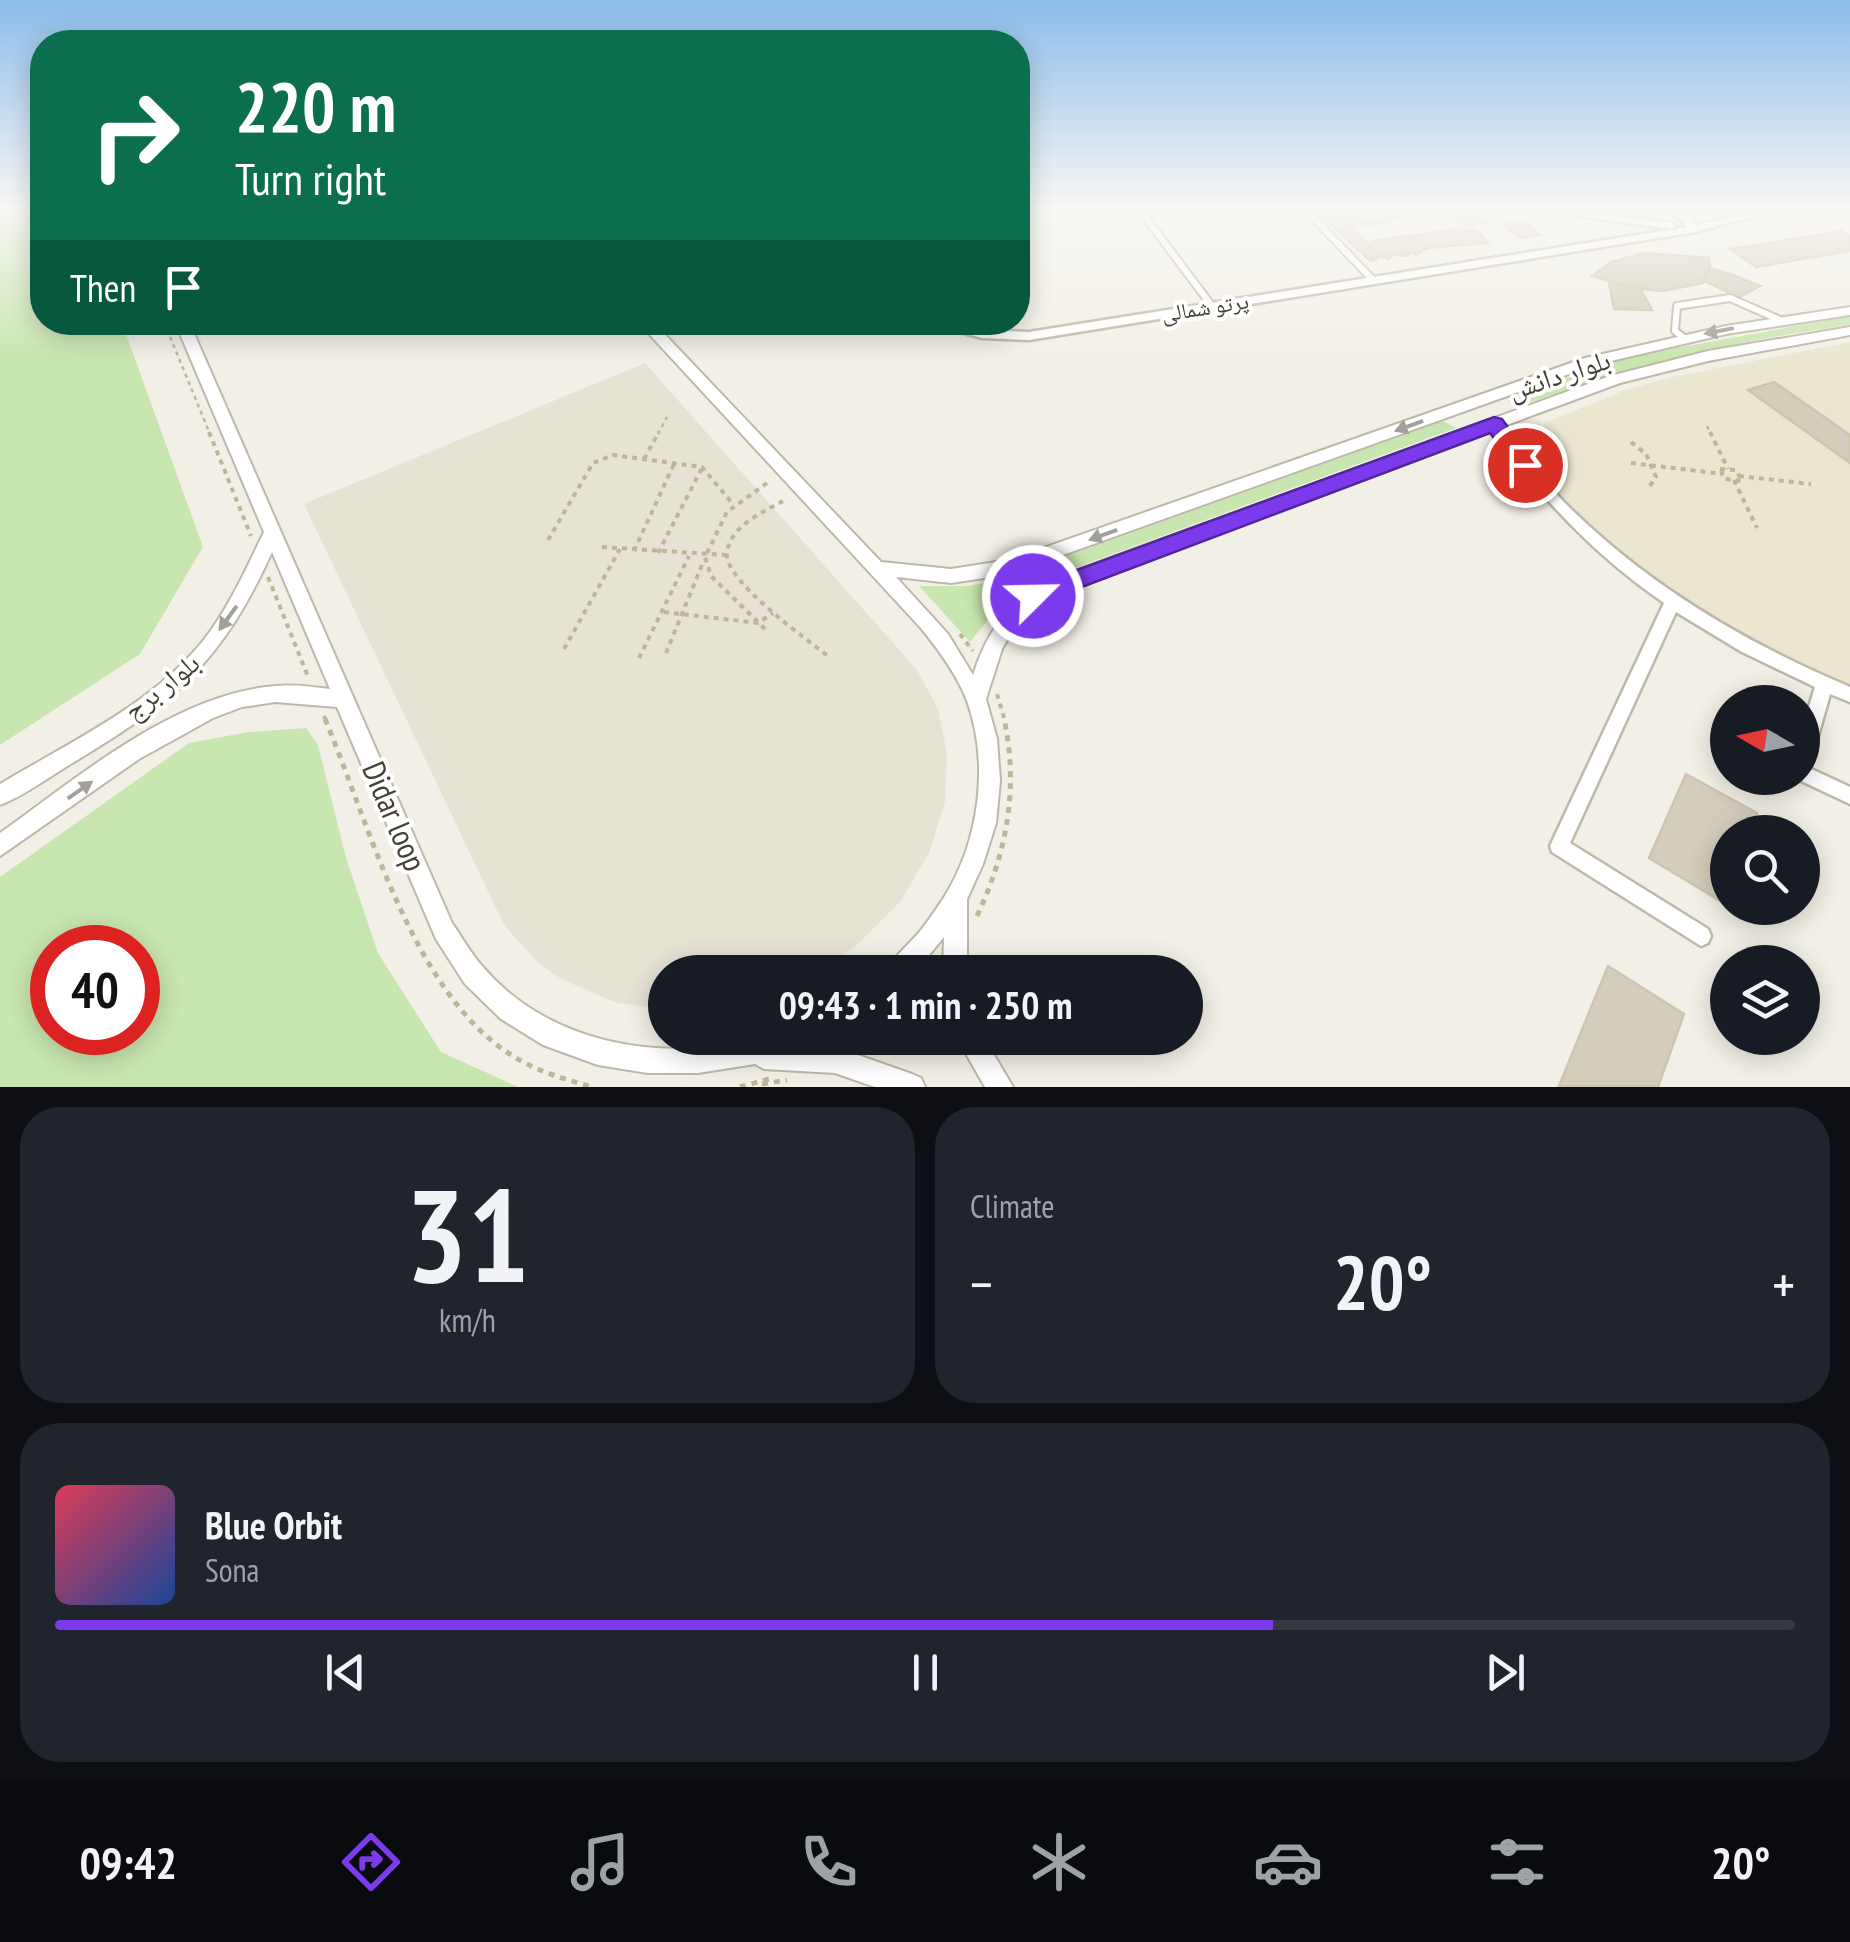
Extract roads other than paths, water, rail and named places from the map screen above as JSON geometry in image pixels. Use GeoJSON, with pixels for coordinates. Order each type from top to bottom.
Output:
{"type":"FeatureCollection","features":[{"type":"Feature","properties":{"kind":"street","name":"پرتو شمالی"},"geometry":{"type":"LineString","coordinates":[[1006,335],[1029,336],[1500,260]]}},
{"type":"Feature","properties":{"kind":"street","name":"بلوار دانش"},"geometry":{"type":"LineString","coordinates":[[874,568],[951,576],[1010,567],[1590,361],[1684,338],[1850,311]]}},
{"type":"Feature","properties":{"kind":"street","name":"بلوار دانش"},"geometry":{"type":"LineString","coordinates":[[976,698],[988,650],[1007,620],[1048,588],[1614,379],[1722,353],[1850,331]]}},
{"type":"Feature","properties":{"kind":"street","name":"Didar loop"},"geometry":{"type":"LineString","coordinates":[[188,335],[444,931],[478,985],[501,1008],[561,1044],[613,1060],[670,1066],[749,1055]]}},
{"type":"Feature","properties":{"kind":"street"},"geometry":{"type":"LineString","coordinates":[[657,335],[952,653],[976,698],[990,751],[988,810],[972,870],[957,900],[913,955]]}},
{"type":"Feature","properties":{"kind":"street"},"geometry":{"type":"LineString","coordinates":[[1470,404],[1494,424],[1511,449],[1564,506],[1673,602],[1751,650],[1850,695]]}},
{"type":"Feature","properties":{"kind":"street","name":"بلوار برج"},"geometry":{"type":"LineString","coordinates":[[0,795],[129,715],[198,660],[245,595],[272,532]]}},
{"type":"Feature","properties":{"kind":"street"},"geometry":{"type":"LineString","coordinates":[[1673,602],[1559,846],[1701,936]]}},
{"type":"Feature","properties":{"kind":"street"},"geometry":{"type":"LineString","coordinates":[[1820,699],[1824,684]]}},
{"type":"Feature","properties":{"kind":"street","name":"بلوار برج"},"geometry":{"type":"LineString","coordinates":[[0,846],[142,747],[218,707],[272,694],[344,699]]}},
{"type":"Feature","properties":{"kind":"street"},"geometry":{"type":"LineString","coordinates":[[1820,782],[1850,796]]}},
{"type":"Feature","properties":{"kind":"street"},"geometry":{"type":"LineString","coordinates":[[955,955],[957,900]]}},
{"type":"Feature","properties":{"kind":"street"},"geometry":{"type":"LineString","coordinates":[[749,1055],[835,1060],[912,1087]]}},
{"type":"Feature","properties":{"kind":"street"},"geometry":{"type":"LineString","coordinates":[[980,1055],[1000,1087]]}},
{"type":"Feature","properties":{"kind":"lane"},"geometry":{"type":"LineString","coordinates":[[1177,260],[1212,306]]}},
{"type":"Feature","properties":{"kind":"lane"},"geometry":{"type":"LineString","coordinates":[[1354,260],[1373,280]]}},
{"type":"Feature","properties":{"kind":"lane"},"geometry":{"type":"LineString","coordinates":[[1684,338],[1675,331],[1677,306],[1720,297],[1780,320]]}}]}
